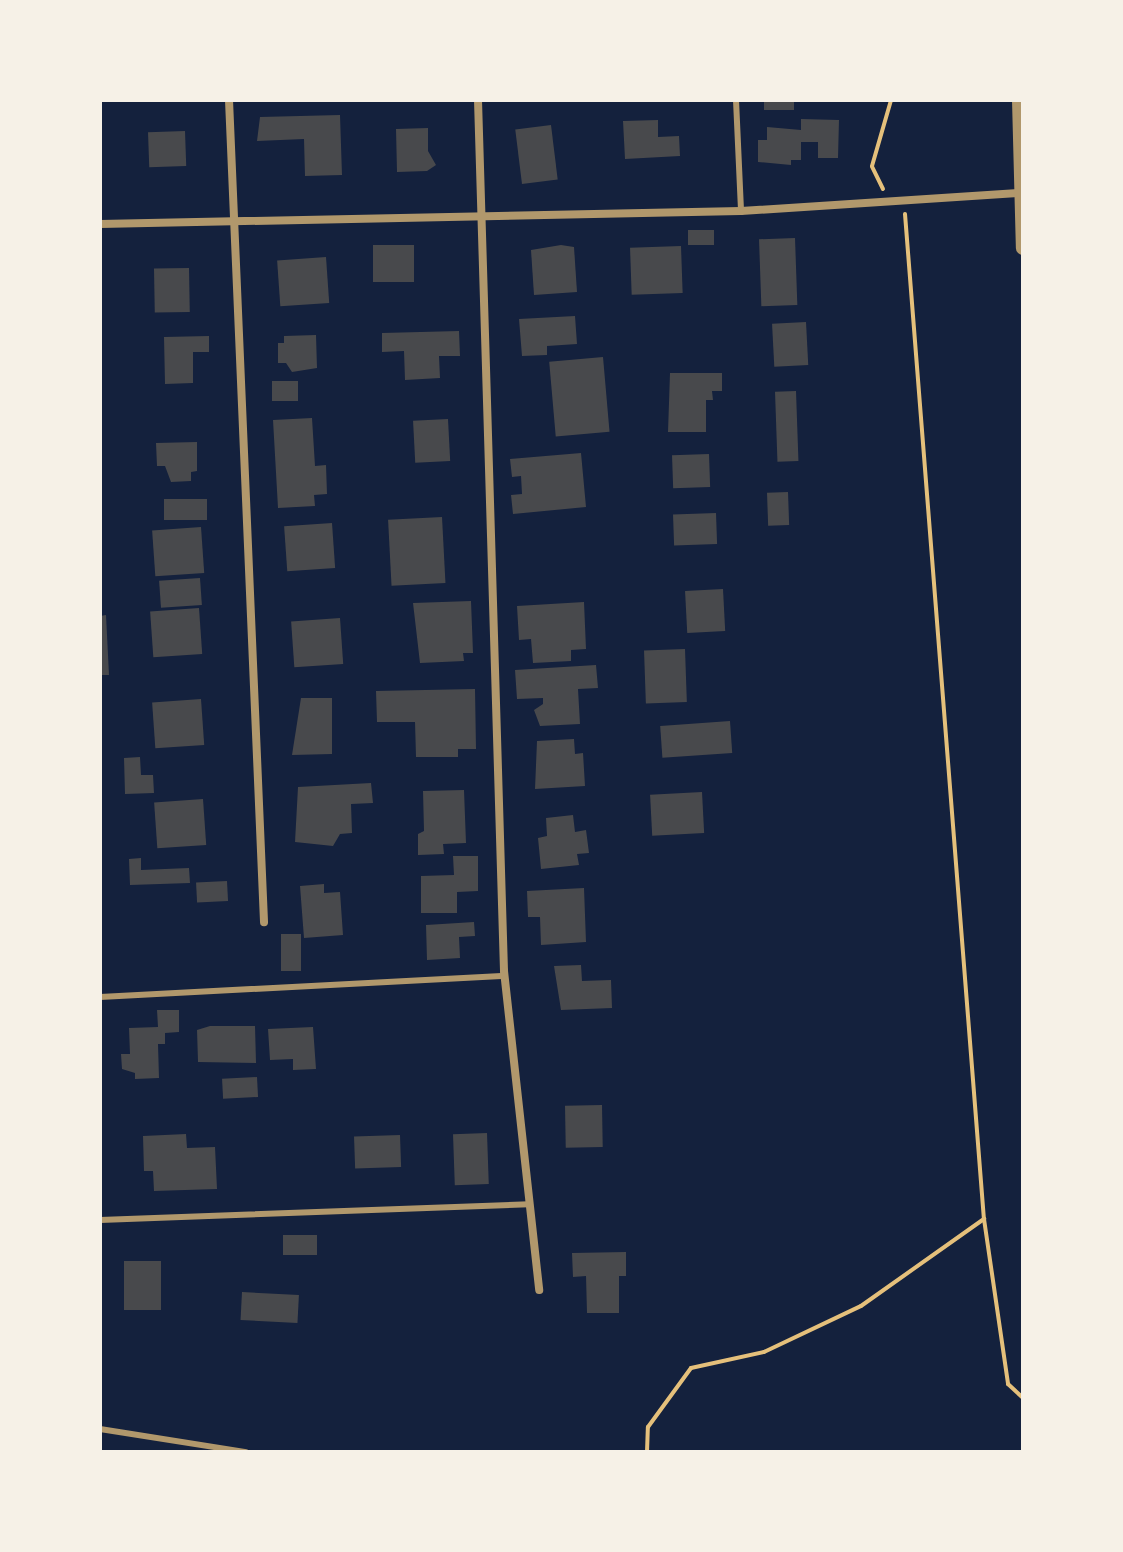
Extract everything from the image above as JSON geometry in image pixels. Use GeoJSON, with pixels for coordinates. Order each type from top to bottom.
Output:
{"type":"FeatureCollection","features":[{"type":"Feature","properties":{"kind":"street"},"geometry":{"type":"LineString","coordinates":[[229,100],[264,922]]}},
{"type":"Feature","properties":{"kind":"street"},"geometry":{"type":"LineString","coordinates":[[478,100],[484,215],[504,971],[539,1290]]}},
{"type":"Feature","properties":{"kind":"street"},"geometry":{"type":"LineString","coordinates":[[1019,100],[1023,248]]}},
{"type":"Feature","properties":{"kind":"street"},"geometry":{"type":"LineString","coordinates":[[100,224],[741,211],[904,204],[1020,193]]}},
{"type":"Feature","properties":{"kind":"lane"},"geometry":{"type":"LineString","coordinates":[[736,100],[741,211]]}},
{"type":"Feature","properties":{"kind":"lane"},"geometry":{"type":"LineString","coordinates":[[100,997],[501,976]]}},
{"type":"Feature","properties":{"kind":"lane"},"geometry":{"type":"LineString","coordinates":[[100,1220],[529,1204]]}},
{"type":"Feature","properties":{"kind":"lane"},"geometry":{"type":"LineString","coordinates":[[100,1429],[246,1452]]}},
{"type":"Feature","properties":{"kind":"path"},"geometry":{"type":"LineString","coordinates":[[891,100],[872,166],[884,191],[904,204],[984,1219],[1008,1384],[1023,1398]]}},
{"type":"Feature","properties":{"kind":"path"},"geometry":{"type":"LineString","coordinates":[[647,1452],[648,1427],[691,1368],[764,1352],[861,1306],[984,1219]]}},
{"type":"Feature","properties":{"kind":"building"},"geometry":{"type":"Polygon","coordinates":[[[764,100],[794,100],[794,110],[764,110],[764,100]]]}},
{"type":"Feature","properties":{"kind":"building"},"geometry":{"type":"Polygon","coordinates":[[[340,115],[342,175],[305,176],[304,139],[257,141],[260,117],[340,115]]]}},
{"type":"Feature","properties":{"kind":"building"},"geometry":{"type":"Polygon","coordinates":[[[801,119],[839,120],[838,158],[818,158],[818,142],[801,142],[801,160],[791,160],[791,165],[758,162],[758,140],[767,140],[767,127],[801,130],[801,119]]]}},
{"type":"Feature","properties":{"kind":"building"},"geometry":{"type":"Polygon","coordinates":[[[658,120],[658,137],[679,136],[680,156],[625,159],[623,121],[658,120]]]}},
{"type":"Feature","properties":{"kind":"building"},"geometry":{"type":"Polygon","coordinates":[[[551,125],[558,180],[522,184],[515,129],[551,125]]]}},
{"type":"Feature","properties":{"kind":"building"},"geometry":{"type":"Polygon","coordinates":[[[428,128],[428,151],[436,165],[427,171],[397,172],[396,129],[428,128]]]}},
{"type":"Feature","properties":{"kind":"building"},"geometry":{"type":"Polygon","coordinates":[[[185,131],[186,166],[149,167],[148,132],[185,131]]]}},
{"type":"Feature","properties":{"kind":"building"},"geometry":{"type":"Polygon","coordinates":[[[688,230],[714,230],[714,245],[688,245],[688,230]]]}},
{"type":"Feature","properties":{"kind":"building"},"geometry":{"type":"Polygon","coordinates":[[[795,238],[797,305],[761,306],[759,239],[795,238]]]}},
{"type":"Feature","properties":{"kind":"building"},"geometry":{"type":"Polygon","coordinates":[[[373,245],[414,245],[414,282],[373,282],[373,245]]]}},
{"type":"Feature","properties":{"kind":"building"},"geometry":{"type":"Polygon","coordinates":[[[561,245],[574,247],[577,292],[534,295],[531,250],[561,245]]]}},
{"type":"Feature","properties":{"kind":"building"},"geometry":{"type":"Polygon","coordinates":[[[681,246],[683,293],[632,295],[630,248],[681,246]]]}},
{"type":"Feature","properties":{"kind":"building"},"geometry":{"type":"Polygon","coordinates":[[[326,257],[329,303],[280,306],[277,260],[326,257]]]}},
{"type":"Feature","properties":{"kind":"building"},"geometry":{"type":"Polygon","coordinates":[[[189,268],[190,312],[155,313],[154,269],[189,268]]]}},
{"type":"Feature","properties":{"kind":"building"},"geometry":{"type":"Polygon","coordinates":[[[575,316],[577,344],[547,346],[547,355],[522,356],[519,319],[575,316]]]}},
{"type":"Feature","properties":{"kind":"building"},"geometry":{"type":"Polygon","coordinates":[[[806,322],[808,365],[774,367],[772,324],[806,322]]]}},
{"type":"Feature","properties":{"kind":"building"},"geometry":{"type":"Polygon","coordinates":[[[459,331],[460,356],[439,356],[440,378],[405,380],[404,351],[382,352],[382,333],[459,331]]]}},
{"type":"Feature","properties":{"kind":"building"},"geometry":{"type":"Polygon","coordinates":[[[316,335],[317,368],[292,372],[286,363],[278,363],[278,343],[284,343],[284,336],[316,335]]]}},
{"type":"Feature","properties":{"kind":"building"},"geometry":{"type":"Polygon","coordinates":[[[209,336],[209,352],[193,352],[193,383],[165,384],[164,337],[209,336]]]}},
{"type":"Feature","properties":{"kind":"building"},"geometry":{"type":"Polygon","coordinates":[[[603,357],[610,432],[556,436],[549,362],[603,357]]]}},
{"type":"Feature","properties":{"kind":"building"},"geometry":{"type":"Polygon","coordinates":[[[670,373],[722,373],[722,391],[712,391],[713,400],[706,400],[706,432],[668,432],[670,373]]]}},
{"type":"Feature","properties":{"kind":"building"},"geometry":{"type":"Polygon","coordinates":[[[272,381],[298,381],[298,401],[272,401],[272,381]]]}},
{"type":"Feature","properties":{"kind":"building"},"geometry":{"type":"Polygon","coordinates":[[[796,391],[798,461],[777,462],[775,392],[796,391]]]}},
{"type":"Feature","properties":{"kind":"building"},"geometry":{"type":"Polygon","coordinates":[[[312,418],[315,466],[326,465],[327,494],[314,495],[315,506],[278,508],[273,420],[312,418]]]}},
{"type":"Feature","properties":{"kind":"building"},"geometry":{"type":"Polygon","coordinates":[[[448,419],[450,461],[415,463],[413,421],[448,419]]]}},
{"type":"Feature","properties":{"kind":"building"},"geometry":{"type":"Polygon","coordinates":[[[197,442],[197,471],[191,472],[191,481],[171,482],[165,466],[157,466],[156,443],[197,442]]]}},
{"type":"Feature","properties":{"kind":"building"},"geometry":{"type":"Polygon","coordinates":[[[581,453],[586,507],[513,514],[511,495],[522,494],[521,476],[512,477],[510,459],[581,453]]]}},
{"type":"Feature","properties":{"kind":"building"},"geometry":{"type":"Polygon","coordinates":[[[709,454],[710,487],[673,488],[672,455],[709,454]]]}},
{"type":"Feature","properties":{"kind":"building"},"geometry":{"type":"Polygon","coordinates":[[[788,492],[789,525],[768,526],[767,493],[788,492]]]}},
{"type":"Feature","properties":{"kind":"building"},"geometry":{"type":"Polygon","coordinates":[[[164,499],[207,499],[207,520],[164,520],[164,499]]]}},
{"type":"Feature","properties":{"kind":"building"},"geometry":{"type":"Polygon","coordinates":[[[716,513],[717,544],[674,545],[673,515],[716,513]]]}},
{"type":"Feature","properties":{"kind":"building"},"geometry":{"type":"Polygon","coordinates":[[[442,517],[445,583],[392,586],[388,520],[442,517]]]}},
{"type":"Feature","properties":{"kind":"building"},"geometry":{"type":"Polygon","coordinates":[[[332,523],[335,568],[287,571],[284,526],[332,523]]]}},
{"type":"Feature","properties":{"kind":"building"},"geometry":{"type":"Polygon","coordinates":[[[201,527],[204,573],[155,576],[152,530],[201,527]]]}},
{"type":"Feature","properties":{"kind":"building"},"geometry":{"type":"Polygon","coordinates":[[[200,578],[202,605],[161,608],[159,581],[200,578]]]}},
{"type":"Feature","properties":{"kind":"building"},"geometry":{"type":"Polygon","coordinates":[[[723,589],[725,631],[687,633],[685,591],[723,589]]]}},
{"type":"Feature","properties":{"kind":"building"},"geometry":{"type":"Polygon","coordinates":[[[471,601],[473,653],[463,653],[464,661],[420,663],[413,603],[471,601]]]}},
{"type":"Feature","properties":{"kind":"building"},"geometry":{"type":"Polygon","coordinates":[[[584,602],[586,649],[571,650],[571,661],[533,663],[531,639],[519,640],[517,606],[584,602]]]}},
{"type":"Feature","properties":{"kind":"building"},"geometry":{"type":"Polygon","coordinates":[[[199,608],[202,654],[153,657],[150,611],[199,608]]]}},
{"type":"Feature","properties":{"kind":"building"},"geometry":{"type":"Polygon","coordinates":[[[106,615],[109,675],[100,675],[100,616],[106,615]]]}},
{"type":"Feature","properties":{"kind":"building"},"geometry":{"type":"Polygon","coordinates":[[[340,618],[343,664],[294,667],[291,621],[340,618]]]}},
{"type":"Feature","properties":{"kind":"building"},"geometry":{"type":"Polygon","coordinates":[[[685,649],[687,702],[646,703],[644,650],[685,649]]]}},
{"type":"Feature","properties":{"kind":"building"},"geometry":{"type":"Polygon","coordinates":[[[596,665],[598,688],[578,689],[580,724],[540,726],[534,710],[543,704],[543,698],[517,699],[515,670],[596,665]]]}},
{"type":"Feature","properties":{"kind":"building"},"geometry":{"type":"Polygon","coordinates":[[[475,689],[476,749],[458,749],[458,757],[416,757],[415,722],[377,722],[376,691],[475,689]]]}},
{"type":"Feature","properties":{"kind":"building"},"geometry":{"type":"Polygon","coordinates":[[[301,698],[332,698],[332,754],[292,755],[301,698]]]}},
{"type":"Feature","properties":{"kind":"building"},"geometry":{"type":"Polygon","coordinates":[[[201,699],[204,745],[155,748],[152,702],[201,699]]]}},
{"type":"Feature","properties":{"kind":"building"},"geometry":{"type":"Polygon","coordinates":[[[730,721],[732,753],[662,758],[660,726],[730,721]]]}},
{"type":"Feature","properties":{"kind":"building"},"geometry":{"type":"Polygon","coordinates":[[[574,739],[575,754],[583,753],[585,786],[535,789],[537,741],[574,739]]]}},
{"type":"Feature","properties":{"kind":"building"},"geometry":{"type":"Polygon","coordinates":[[[140,757],[141,775],[153,775],[154,793],[125,794],[124,758],[140,757]]]}},
{"type":"Feature","properties":{"kind":"building"},"geometry":{"type":"Polygon","coordinates":[[[371,783],[373,803],[351,804],[352,833],[340,834],[333,846],[295,842],[298,787],[371,783]]]}},
{"type":"Feature","properties":{"kind":"building"},"geometry":{"type":"Polygon","coordinates":[[[464,790],[466,843],[443,844],[444,854],[418,855],[418,834],[424,831],[423,791],[464,790]]]}},
{"type":"Feature","properties":{"kind":"building"},"geometry":{"type":"Polygon","coordinates":[[[702,792],[704,833],[652,836],[650,795],[702,792]]]}},
{"type":"Feature","properties":{"kind":"building"},"geometry":{"type":"Polygon","coordinates":[[[203,799],[206,845],[157,848],[154,802],[203,799]]]}},
{"type":"Feature","properties":{"kind":"building"},"geometry":{"type":"Polygon","coordinates":[[[573,815],[575,832],[586,830],[589,853],[577,854],[579,865],[541,869],[538,838],[547,836],[546,818],[573,815]]]}},
{"type":"Feature","properties":{"kind":"building"},"geometry":{"type":"Polygon","coordinates":[[[453,856],[478,856],[478,891],[457,892],[457,913],[421,913],[421,876],[454,875],[453,856]]]}},
{"type":"Feature","properties":{"kind":"building"},"geometry":{"type":"Polygon","coordinates":[[[141,858],[141,870],[189,868],[190,883],[130,885],[129,859],[141,858]]]}},
{"type":"Feature","properties":{"kind":"building"},"geometry":{"type":"Polygon","coordinates":[[[227,881],[228,901],[197,903],[196,883],[227,881]]]}},
{"type":"Feature","properties":{"kind":"building"},"geometry":{"type":"Polygon","coordinates":[[[324,884],[324,893],[340,892],[343,935],[304,938],[300,886],[324,884]]]}},
{"type":"Feature","properties":{"kind":"building"},"geometry":{"type":"Polygon","coordinates":[[[584,888],[586,942],[541,945],[540,917],[528,917],[527,891],[584,888]]]}},
{"type":"Feature","properties":{"kind":"building"},"geometry":{"type":"Polygon","coordinates":[[[474,922],[475,936],[459,937],[460,958],[427,960],[426,925],[474,922]]]}},
{"type":"Feature","properties":{"kind":"building"},"geometry":{"type":"Polygon","coordinates":[[[281,934],[301,934],[301,971],[281,971],[281,934]]]}},
{"type":"Feature","properties":{"kind":"building"},"geometry":{"type":"Polygon","coordinates":[[[581,965],[582,981],[611,980],[612,1008],[561,1010],[554,966],[581,965]]]}},
{"type":"Feature","properties":{"kind":"building"},"geometry":{"type":"Polygon","coordinates":[[[157,1010],[179,1010],[179,1032],[165,1033],[165,1044],[158,1044],[159,1078],[135,1079],[135,1073],[122,1069],[121,1054],[130,1054],[129,1028],[158,1027],[157,1010]]]}},
{"type":"Feature","properties":{"kind":"building"},"geometry":{"type":"Polygon","coordinates":[[[210,1026],[255,1026],[256,1063],[198,1062],[197,1030],[210,1026]]]}},
{"type":"Feature","properties":{"kind":"building"},"geometry":{"type":"Polygon","coordinates":[[[313,1027],[316,1069],[293,1070],[293,1059],[270,1060],[268,1029],[313,1027]]]}},
{"type":"Feature","properties":{"kind":"building"},"geometry":{"type":"Polygon","coordinates":[[[257,1077],[258,1097],[223,1099],[222,1079],[257,1077]]]}},
{"type":"Feature","properties":{"kind":"building"},"geometry":{"type":"Polygon","coordinates":[[[602,1105],[603,1147],[566,1148],[565,1106],[602,1105]]]}},
{"type":"Feature","properties":{"kind":"building"},"geometry":{"type":"Polygon","coordinates":[[[487,1133],[489,1184],[455,1185],[453,1134],[487,1133]]]}},
{"type":"Feature","properties":{"kind":"building"},"geometry":{"type":"Polygon","coordinates":[[[186,1134],[187,1148],[215,1147],[217,1189],[154,1191],[153,1171],[144,1171],[143,1136],[186,1134]]]}},
{"type":"Feature","properties":{"kind":"building"},"geometry":{"type":"Polygon","coordinates":[[[400,1135],[401,1167],[355,1169],[354,1137],[400,1135]]]}},
{"type":"Feature","properties":{"kind":"building"},"geometry":{"type":"Polygon","coordinates":[[[283,1235],[317,1235],[317,1255],[283,1255],[283,1235]]]}},
{"type":"Feature","properties":{"kind":"building"},"geometry":{"type":"Polygon","coordinates":[[[626,1252],[626,1276],[619,1276],[619,1313],[587,1313],[586,1276],[573,1277],[572,1253],[626,1252]]]}},
{"type":"Feature","properties":{"kind":"building"},"geometry":{"type":"Polygon","coordinates":[[[124,1261],[161,1261],[161,1310],[124,1310],[124,1261]]]}},
{"type":"Feature","properties":{"kind":"building"},"geometry":{"type":"Polygon","coordinates":[[[242,1292],[299,1295],[297,1323],[241,1320],[242,1292]]]}}]}
